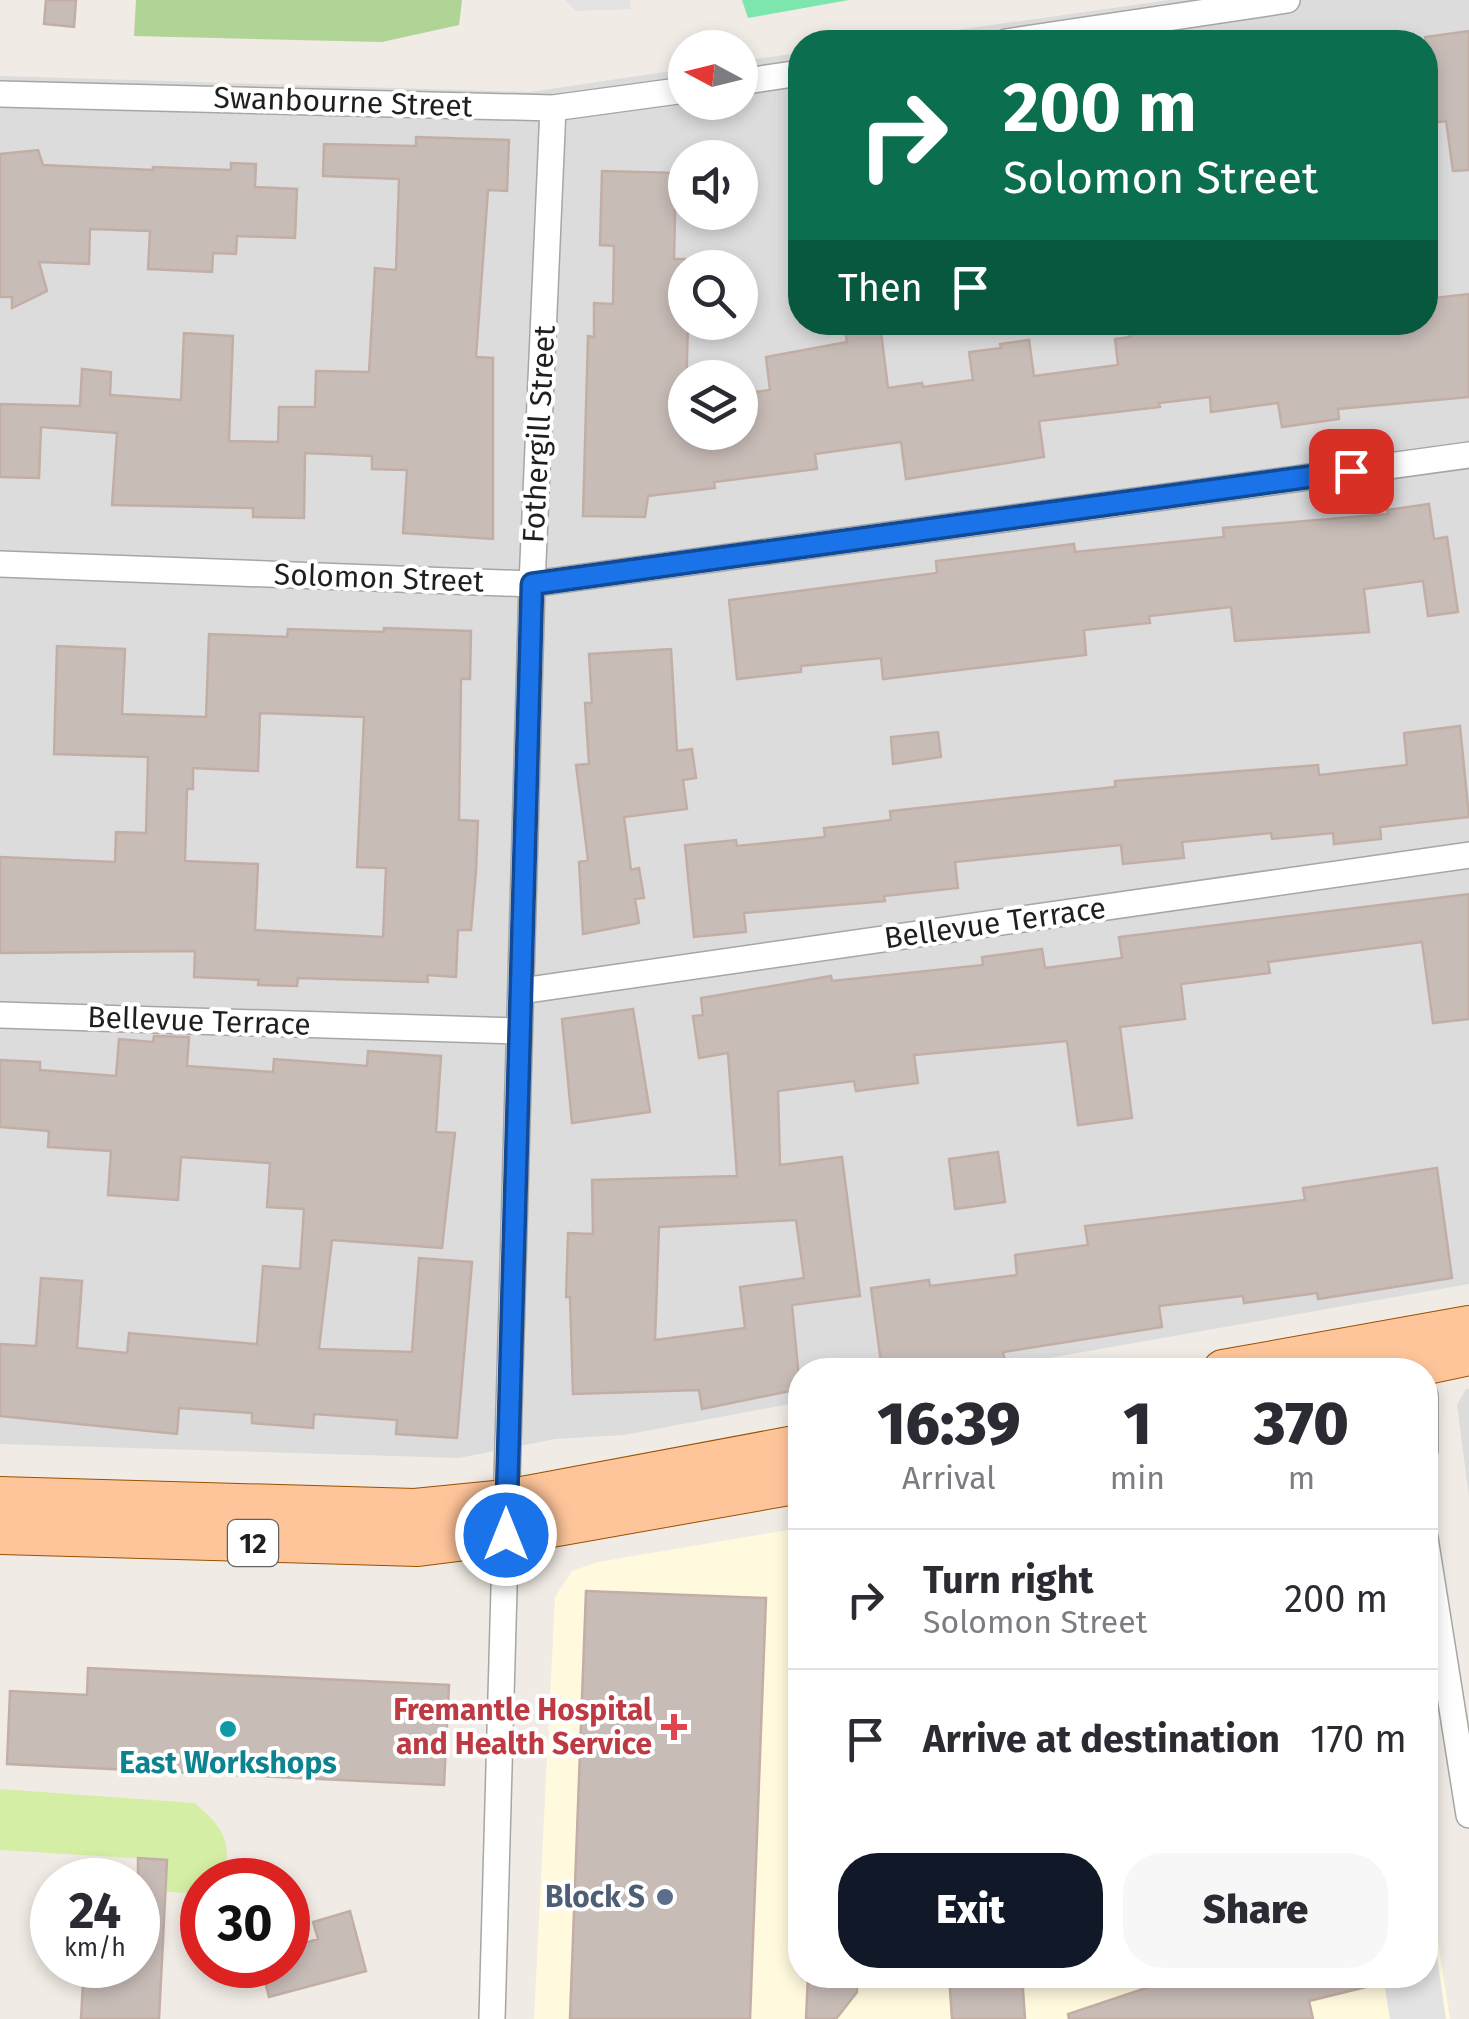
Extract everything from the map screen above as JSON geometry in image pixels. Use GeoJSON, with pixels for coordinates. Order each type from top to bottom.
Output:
{"type":"FeatureCollection","features":[{"type":"Feature","properties":{"kind":"main road"},"geometry":{"type":"LineString","coordinates":[[1428,1358],[1469,1326]]}},
{"type":"Feature","properties":{"kind":"main road"},"geometry":{"type":"LineString","coordinates":[[1438,1362],[1469,1355]]}},
{"type":"Feature","properties":{"kind":"main road","name":"12"},"geometry":{"type":"LineString","coordinates":[[0,1534],[418,1546],[506,1518],[788,1448]]}},
{"type":"Feature","properties":{"kind":"main road","name":"12"},"geometry":{"type":"LineString","coordinates":[[0,1497],[415,1510],[506,1518],[788,1483]]}},
{"type":"Feature","properties":{"kind":"street"},"geometry":{"type":"LineString","coordinates":[[1086,30],[1287,0]]}},
{"type":"Feature","properties":{"kind":"street"},"geometry":{"type":"LineString","coordinates":[[758,80],[788,76]]}},
{"type":"Feature","properties":{"kind":"street","name":"Swanbourne Street"},"geometry":{"type":"LineString","coordinates":[[0,94],[553,108],[668,92]]}},
{"type":"Feature","properties":{"kind":"street","name":"Fothergill Street"},"geometry":{"type":"LineString","coordinates":[[492,2019],[532,584],[553,108]]}},
{"type":"Feature","properties":{"kind":"street","name":"Solomon Street"},"geometry":{"type":"LineString","coordinates":[[0,564],[532,584],[1469,455]]}},
{"type":"Feature","properties":{"kind":"street","name":"Bellevue Terrace"},"geometry":{"type":"LineString","coordinates":[[521,991],[1469,854]]}},
{"type":"Feature","properties":{"kind":"street","name":"Bellevue Terrace"},"geometry":{"type":"LineString","coordinates":[[0,1015],[518,1031]]}},
{"type":"Feature","properties":{"kind":"street"},"geometry":{"type":"LineString","coordinates":[[1438,1620],[1469,1815]]}},
{"type":"Feature","properties":{"kind":"shaded area"},"geometry":{"type":"Polygon","coordinates":[[[565,0],[630,0],[631,9],[576,11],[565,0]]]}},
{"type":"Feature","properties":{"kind":"shaded area"},"geometry":{"type":"Polygon","coordinates":[[[1169,0],[1469,0],[1469,1284],[1048,1358],[788,1358],[788,1404],[624,1435],[555,1439],[459,1458],[0,1444],[0,76],[530,92],[668,72],[668,120],[758,120],[758,59],[788,55],[788,335],[1438,335],[1438,30],[957,30],[1169,0]]]}},
{"type":"Feature","properties":{"kind":"shaded area"},"geometry":{"type":"Polygon","coordinates":[[[1469,1389],[1469,1497],[1457,1405],[1469,1389]]]}},
{"type":"Feature","properties":{"kind":"shaded area","name":"Fremantle Hospital and Health Service"},"geometry":{"type":"Polygon","coordinates":[[[788,1530],[788,1988],[1438,1988],[1438,1941],[1450,2019],[534,2019],[555,1597],[572,1571],[598,1562],[788,1530]]]}},
{"type":"Feature","properties":{"kind":"shaded area"},"geometry":{"type":"Polygon","coordinates":[[[1438,1964],[1446,2019],[1390,2019],[1385,1988],[1438,1988],[1438,1964]]]}},
{"type":"Feature","properties":{"kind":"green space"},"geometry":{"type":"Polygon","coordinates":[[[136,0],[462,0],[459,25],[382,42],[134,36],[136,0]]]}},
{"type":"Feature","properties":{"kind":"green space"},"geometry":{"type":"Polygon","coordinates":[[[742,0],[849,0],[748,18],[742,0]]]}},
{"type":"Feature","properties":{"kind":"green space"},"geometry":{"type":"Polygon","coordinates":[[[0,1789],[194,1803],[219,1828],[227,1856],[180,1858],[180,1892],[165,1892],[166,1860],[160,1858],[0,1850],[0,1789]]]}},
{"type":"Feature","properties":{"kind":"building"},"geometry":{"type":"Polygon","coordinates":[[[46,0],[76,0],[74,27],[44,24],[46,0]]]}},
{"type":"Feature","properties":{"kind":"building"},"geometry":{"type":"Polygon","coordinates":[[[1469,31],[1469,170],[1453,171],[1446,121],[1438,122],[1438,35],[1469,31]]]}},
{"type":"Feature","properties":{"kind":"building"},"geometry":{"type":"Polygon","coordinates":[[[416,137],[509,140],[507,191],[488,190],[476,357],[493,358],[493,539],[403,533],[407,470],[372,469],[372,456],[305,453],[304,518],[253,517],[253,508],[112,505],[117,433],[41,427],[39,478],[0,477],[0,404],[80,406],[82,369],[111,372],[110,395],[181,400],[184,333],[233,336],[229,441],[278,442],[279,407],[315,407],[316,371],[369,372],[375,268],[396,270],[399,179],[323,176],[324,144],[416,146],[416,137]]]}},
{"type":"Feature","properties":{"kind":"building"},"geometry":{"type":"Polygon","coordinates":[[[38,150],[43,165],[231,170],[231,163],[256,164],[255,187],[297,189],[295,238],[237,236],[236,254],[213,253],[212,272],[148,269],[150,231],[90,229],[89,264],[39,262],[47,291],[12,308],[12,297],[0,297],[0,154],[38,150]]]}},
{"type":"Feature","properties":{"kind":"building"},"geometry":{"type":"Polygon","coordinates":[[[602,171],[668,173],[668,230],[675,230],[674,250],[668,250],[668,340],[688,340],[687,360],[668,360],[668,450],[758,450],[758,392],[770,390],[766,357],[847,342],[846,335],[881,335],[888,388],[922,383],[923,387],[973,380],[969,352],[1029,340],[1034,376],[1118,365],[1115,339],[1130,335],[1438,335],[1438,298],[1469,294],[1469,397],[1338,409],[1339,419],[1282,427],[1278,403],[1211,412],[1210,397],[1159,403],[1160,407],[1039,421],[1044,457],[906,479],[901,442],[815,454],[817,469],[714,482],[715,488],[648,496],[645,517],[583,516],[588,336],[594,337],[594,303],[613,304],[614,246],[600,245],[602,171]]]}},
{"type":"Feature","properties":{"kind":"building"},"geometry":{"type":"Polygon","coordinates":[[[1429,504],[1434,539],[1447,537],[1458,612],[1428,616],[1423,581],[1364,589],[1369,632],[1235,641],[1231,607],[1149,616],[1150,623],[1084,630],[1086,655],[883,679],[881,658],[801,666],[801,672],[737,679],[729,600],[937,573],[936,561],[1074,544],[1075,552],[1224,537],[1223,528],[1388,514],[1387,510],[1429,504]]]}},
{"type":"Feature","properties":{"kind":"building"},"geometry":{"type":"Polygon","coordinates":[[[384,628],[471,631],[470,679],[461,679],[459,820],[478,821],[476,871],[471,930],[458,930],[456,977],[427,975],[428,982],[298,978],[297,986],[258,985],[259,980],[194,977],[195,951],[0,953],[0,857],[115,862],[116,832],[146,833],[148,757],[54,754],[57,646],[125,649],[122,714],[206,717],[209,634],[287,637],[288,629],[384,632],[384,628]],[[260,713],[258,771],[193,768],[193,789],[187,789],[185,861],[258,864],[255,930],[383,937],[386,868],[357,867],[364,717],[260,713]]]}},
{"type":"Feature","properties":{"kind":"building"},"geometry":{"type":"Polygon","coordinates":[[[671,649],[677,751],[692,749],[696,778],[683,780],[687,809],[624,817],[631,870],[639,868],[644,898],[635,899],[639,923],[583,934],[579,862],[588,860],[576,765],[589,764],[585,703],[592,703],[589,654],[671,649]]]}},
{"type":"Feature","properties":{"kind":"building"},"geometry":{"type":"Polygon","coordinates":[[[1460,726],[1469,817],[1380,827],[1381,839],[1334,844],[1333,833],[1272,839],[1271,833],[1182,842],[1184,858],[1123,864],[1121,845],[955,862],[958,888],[884,896],[885,901],[744,913],[746,932],[694,937],[685,845],[736,840],[737,846],[825,837],[824,828],[891,820],[890,811],[1115,787],[1115,781],[1318,765],[1319,775],[1407,765],[1404,733],[1460,726]]]}},
{"type":"Feature","properties":{"kind":"building"},"geometry":{"type":"Polygon","coordinates":[[[938,732],[941,757],[893,764],[891,737],[938,732]]]}},
{"type":"Feature","properties":{"kind":"building"},"geometry":{"type":"Polygon","coordinates":[[[1469,894],[1469,1019],[1433,1023],[1422,942],[1268,962],[1270,973],[1181,984],[1185,1019],[1120,1027],[1132,1118],[1078,1125],[1067,1041],[914,1055],[918,1083],[856,1091],[854,1081],[778,1091],[780,1165],[842,1157],[860,1296],[792,1305],[797,1358],[788,1358],[788,1391],[702,1409],[699,1390],[573,1394],[570,1297],[566,1297],[568,1233],[593,1234],[592,1180],[737,1176],[728,1053],[699,1058],[693,1016],[703,1015],[701,998],[831,976],[832,981],[983,965],[982,957],[1042,949],[1045,968],[1122,958],[1119,937],[1469,894]],[[796,1220],[659,1227],[655,1340],[745,1328],[740,1287],[804,1278],[796,1220]]]}},
{"type":"Feature","properties":{"kind":"building"},"geometry":{"type":"Polygon","coordinates":[[[633,1009],[650,1112],[572,1123],[562,1019],[633,1009]]]}},
{"type":"Feature","properties":{"kind":"building"},"geometry":{"type":"Polygon","coordinates":[[[154,1036],[189,1037],[187,1066],[273,1072],[274,1059],[367,1066],[368,1051],[441,1056],[436,1132],[455,1133],[442,1248],[332,1240],[319,1349],[412,1352],[419,1258],[472,1262],[457,1438],[396,1434],[397,1420],[314,1414],[313,1428],[252,1423],[252,1413],[179,1408],[177,1434],[0,1416],[0,1344],[36,1346],[41,1278],[82,1281],[77,1348],[127,1353],[129,1333],[257,1344],[263,1266],[300,1269],[304,1209],[267,1207],[270,1163],[181,1157],[178,1200],[108,1195],[111,1151],[48,1147],[49,1131],[0,1127],[0,1060],[40,1062],[40,1070],[116,1076],[119,1039],[153,1042],[154,1036]]]}},
{"type":"Feature","properties":{"kind":"building"},"geometry":{"type":"Polygon","coordinates":[[[998,1152],[1005,1202],[955,1209],[949,1159],[998,1152]]]}},
{"type":"Feature","properties":{"kind":"building"},"geometry":{"type":"Polygon","coordinates":[[[1437,1168],[1452,1278],[1318,1299],[1317,1293],[1244,1303],[1243,1296],[1159,1306],[1162,1327],[1003,1352],[1004,1358],[880,1358],[871,1288],[929,1280],[930,1286],[1017,1275],[1015,1255],[1088,1245],[1085,1226],[1305,1200],[1303,1188],[1437,1168]]]}},
{"type":"Feature","properties":{"kind":"building","name":"Block S"},"geometry":{"type":"Polygon","coordinates":[[[586,1591],[766,1598],[750,2019],[570,2019],[586,1591]]]}},
{"type":"Feature","properties":{"kind":"building","name":"East Workshops"},"geometry":{"type":"Polygon","coordinates":[[[88,1668],[449,1685],[444,1785],[7,1764],[10,1691],[87,1695],[88,1668]]]}},
{"type":"Feature","properties":{"kind":"building"},"geometry":{"type":"Polygon","coordinates":[[[160,1860],[167,1860],[159,2019],[81,2019],[83,1988],[160,1988],[160,1860]]]}},
{"type":"Feature","properties":{"kind":"building"},"geometry":{"type":"Polygon","coordinates":[[[350,1911],[366,1971],[310,1986],[310,1941],[318,1939],[313,1922],[350,1911]]]}},
{"type":"Feature","properties":{"kind":"building"},"geometry":{"type":"Polygon","coordinates":[[[267,1988],[303,1988],[269,1997],[267,1988]]]}},
{"type":"Feature","properties":{"kind":"building"},"geometry":{"type":"Polygon","coordinates":[[[807,1988],[857,1988],[836,2019],[806,2019],[807,1988]]]}},
{"type":"Feature","properties":{"kind":"building"},"geometry":{"type":"Polygon","coordinates":[[[950,1988],[1023,1988],[1025,2019],[952,2019],[950,1988]]]}},
{"type":"Feature","properties":{"kind":"building"},"geometry":{"type":"Polygon","coordinates":[[[1146,1988],[1362,1988],[1309,2001],[1313,2019],[1069,2019],[1068,2014],[1146,1988]]]}},
{"type":"Feature","properties":{"kind":"place","name":"Fremantle Hospital and Health Service"},"geometry":{"type":"Point","coordinates":[674,1727]}},
{"type":"Feature","properties":{"kind":"place","name":"East Workshops"},"geometry":{"type":"Point","coordinates":[228,1729]}},
{"type":"Feature","properties":{"kind":"place","name":"Block S"},"geometry":{"type":"Point","coordinates":[665,1897]}},
{"type":"Feature","properties":{"kind":"route"},"geometry":{"type":"LineString","coordinates":[[506,1535],[532,584],[1351,471]]}}]}
